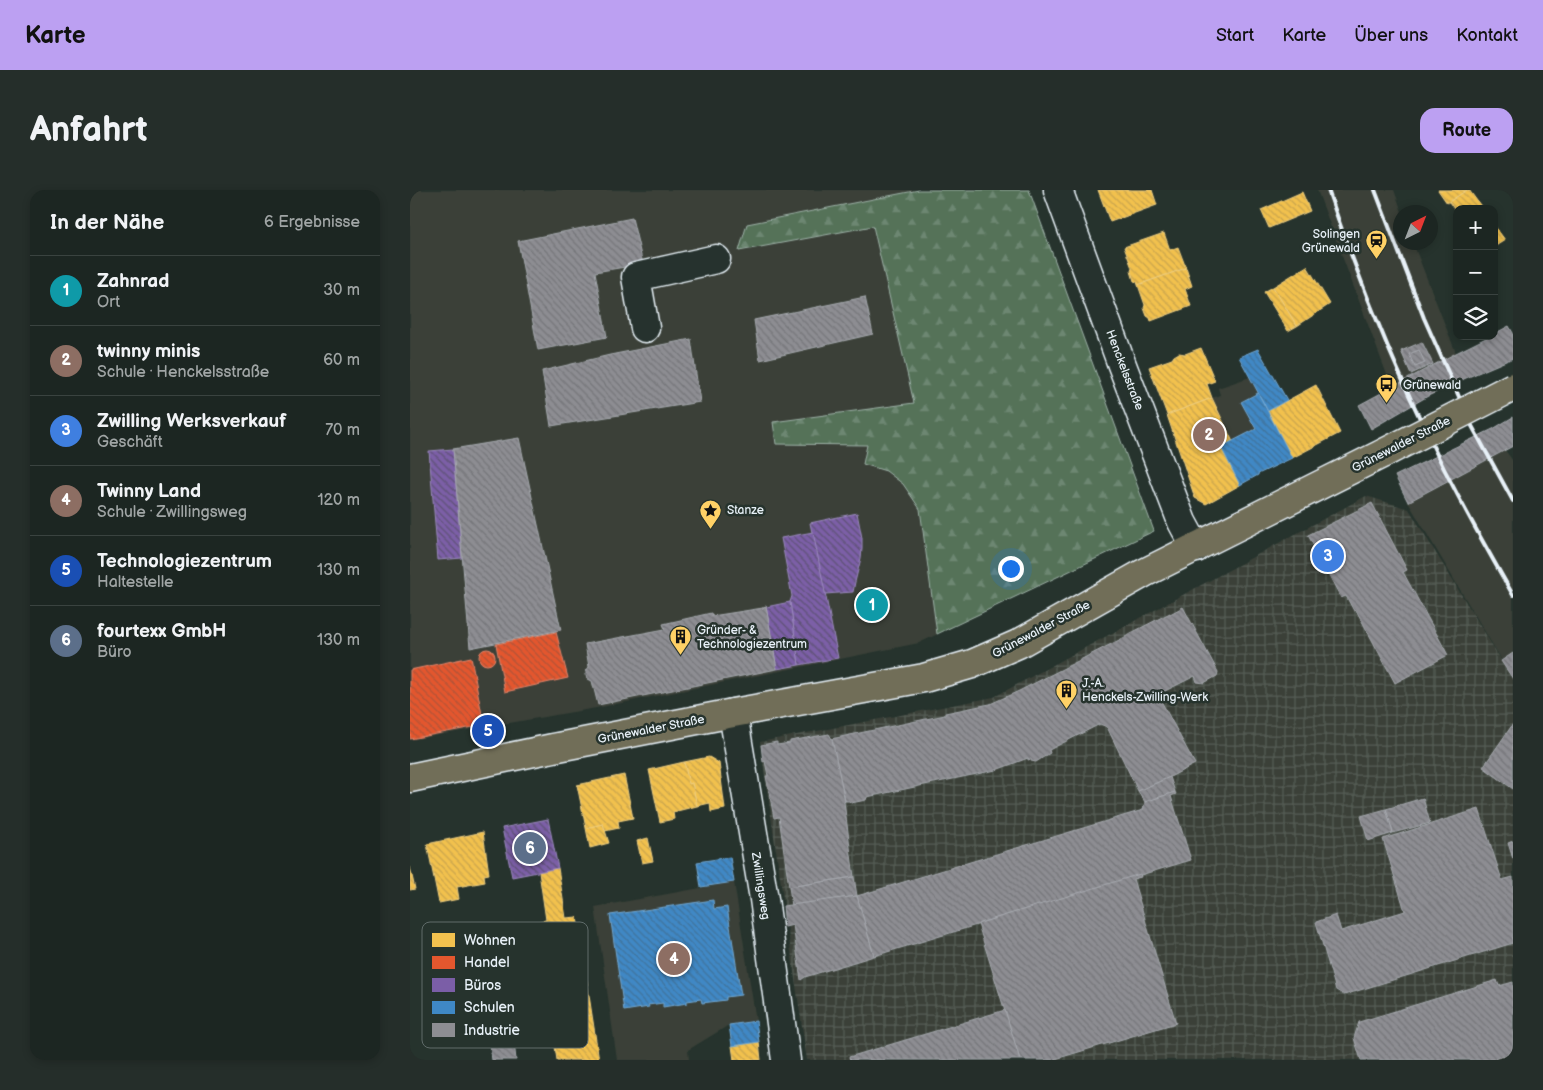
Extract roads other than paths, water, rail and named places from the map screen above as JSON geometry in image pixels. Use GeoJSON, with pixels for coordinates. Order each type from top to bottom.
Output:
{"type":"FeatureCollection","features":[{"type":"Feature","properties":{"kind":"main road","name":"Grünewalder Straße"},"geometry":{"type":"LineString","coordinates":[[410,778],[733,713],[924,678],[972,664],[1018,644],[1144,573],[1513,388]]}},
{"type":"Feature","properties":{"kind":"street","name":"Henckelsstraße"},"geometry":{"type":"LineString","coordinates":[[1058,190],[1182,522],[1196,548]]}},
{"type":"Feature","properties":{"kind":"street"},"geometry":{"type":"LineString","coordinates":[[645,328],[636,277],[716,259]]}},
{"type":"Feature","properties":{"kind":"street","name":"Zwillingsweg"},"geometry":{"type":"LineString","coordinates":[[733,713],[764,899],[786,1060]]}},
{"type":"Feature","properties":{"kind":"railway"},"geometry":{"type":"LineString","coordinates":[[1328,190],[1375,316],[1402,379],[1460,499],[1513,595]]}},
{"type":"Feature","properties":{"kind":"railway"},"geometry":{"type":"LineString","coordinates":[[1375,190],[1424,318],[1472,426],[1513,501]]}},
{"type":"Feature","properties":{"kind":"place","name":"Solingen Grünewald"},"geometry":{"type":"Point","coordinates":[1376,260]}},
{"type":"Feature","properties":{"kind":"place","name":"Grünewald"},"geometry":{"type":"Point","coordinates":[1387,404]}},
{"type":"Feature","properties":{"kind":"place","name":"twinny minis"},"geometry":{"type":"Point","coordinates":[1209,435]}},
{"type":"Feature","properties":{"kind":"place","name":"Stanze"},"geometry":{"type":"Point","coordinates":[711,529]}},
{"type":"Feature","properties":{"kind":"place","name":"Zwilling Werksverkauf"},"geometry":{"type":"Point","coordinates":[1328,556]}},
{"type":"Feature","properties":{"kind":"place","name":"Zahnrad"},"geometry":{"type":"Point","coordinates":[872,605]}},
{"type":"Feature","properties":{"kind":"place","name":"Gründer- & Technologiezentrum"},"geometry":{"type":"Point","coordinates":[681,656]}},
{"type":"Feature","properties":{"kind":"place","name":"J.-A. Henckels-Zwilling-Werk"},"geometry":{"type":"Point","coordinates":[1066,709]}},
{"type":"Feature","properties":{"kind":"place","name":"Technologiezentrum"},"geometry":{"type":"Point","coordinates":[488,731]}},
{"type":"Feature","properties":{"kind":"place","name":"fourtexx GmbH"},"geometry":{"type":"Point","coordinates":[530,848]}},
{"type":"Feature","properties":{"kind":"place","name":"Twinny Land"},"geometry":{"type":"Point","coordinates":[674,959]}}]}
